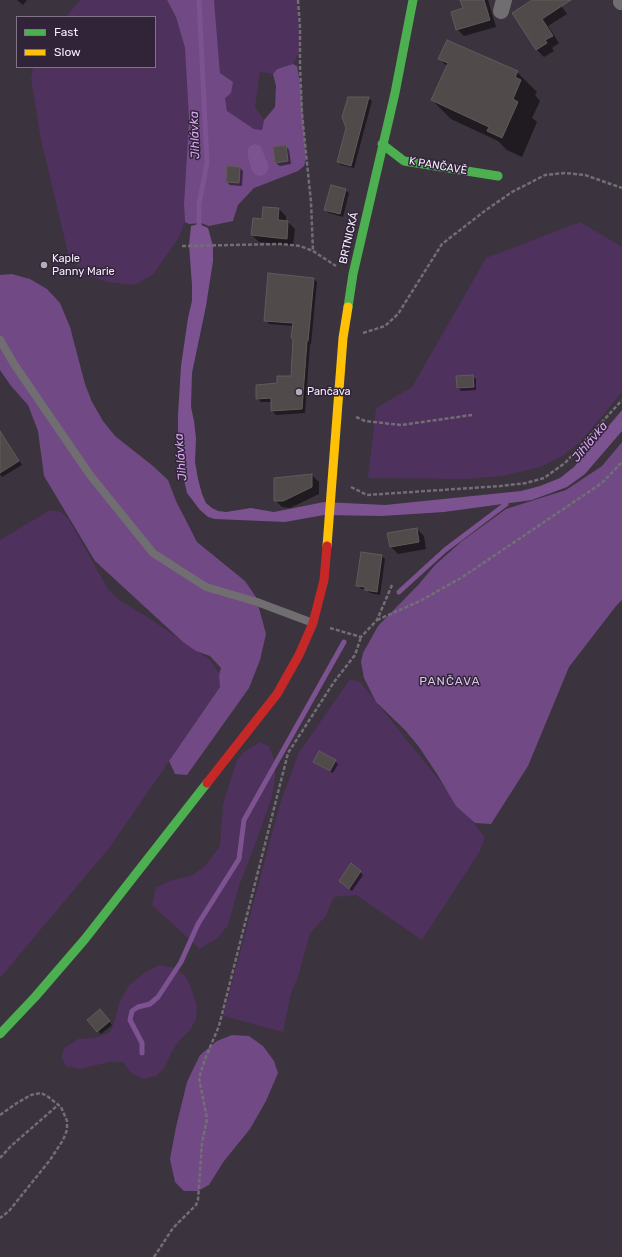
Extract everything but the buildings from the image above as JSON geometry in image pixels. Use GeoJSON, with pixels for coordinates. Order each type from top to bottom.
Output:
{"type":"FeatureCollection","features":[{"type":"Feature","properties":{"kind":"main road","name":"BRTNICKÁ"},"geometry":{"type":"LineString","coordinates":[[0,1034],[35,997],[85,939],[277,694],[299,655],[313,623],[324,580],[329,533],[343,338],[353,274],[395,93],[413,0]]}},
{"type":"Feature","properties":{"kind":"main road","name":"K PANČAVĚ"},"geometry":{"type":"LineString","coordinates":[[382,144],[404,161],[498,176]]}},
{"type":"Feature","properties":{"kind":"lane"},"geometry":{"type":"LineString","coordinates":[[0,340],[14,364],[90,475],[153,553],[206,588],[257,602],[313,623]]}},
{"type":"Feature","properties":{"kind":"path"},"geometry":{"type":"LineString","coordinates":[[298,0],[302,114],[311,202],[313,251]]}},
{"type":"Feature","properties":{"kind":"path"},"geometry":{"type":"LineString","coordinates":[[343,338],[385,326],[398,314],[442,244],[512,192],[545,175],[565,173],[585,175],[622,188]]}},
{"type":"Feature","properties":{"kind":"path"},"geometry":{"type":"LineString","coordinates":[[182,246],[282,244],[300,246],[313,251],[335,266],[353,274]]}},
{"type":"Feature","properties":{"kind":"path"},"geometry":{"type":"LineString","coordinates":[[350,481],[351,488],[367,495],[501,486],[544,478],[565,463],[622,400]]}},
{"type":"Feature","properties":{"kind":"path"},"geometry":{"type":"LineString","coordinates":[[337,409],[365,421],[401,425],[472,415]]}},
{"type":"Feature","properties":{"kind":"path"},"geometry":{"type":"LineString","coordinates":[[377,620],[420,601],[461,578],[602,483],[622,462]]}},
{"type":"Feature","properties":{"kind":"path"},"geometry":{"type":"LineString","coordinates":[[154,1257],[173,1228],[198,1200],[202,1143],[207,1119],[199,1078],[204,1059],[219,1026],[288,753],[334,682],[355,655],[361,637],[377,620],[392,585]]}},
{"type":"Feature","properties":{"kind":"path"},"geometry":{"type":"LineString","coordinates":[[313,623],[361,637]]}},
{"type":"Feature","properties":{"kind":"path"},"geometry":{"type":"LineString","coordinates":[[0,1115],[26,1098],[41,1093],[61,1107],[67,1121],[67,1130],[63,1140],[50,1160],[9,1211],[0,1218]]}},
{"type":"Feature","properties":{"kind":"path"},"geometry":{"type":"LineString","coordinates":[[0,1158],[11,1146],[58,1105]]}},
{"type":"Feature","properties":{"kind":"shaded area"},"geometry":{"type":"Polygon","coordinates":[[[80,0],[167,0],[176,17],[185,48],[189,120],[184,204],[185,222],[179,237],[153,275],[134,285],[107,282],[85,275],[68,253],[41,140],[31,79],[33,68],[156,68],[156,16],[67,16],[80,0]]]}},
{"type":"Feature","properties":{"kind":"shaded area"},"geometry":{"type":"Polygon","coordinates":[[[167,0],[214,0],[220,73],[233,82],[231,93],[225,98],[227,111],[254,129],[262,130],[264,120],[275,107],[276,86],[273,74],[277,69],[293,64],[297,66],[301,89],[306,159],[304,166],[298,171],[254,188],[238,205],[233,221],[209,226],[201,223],[189,224],[185,222],[184,204],[189,120],[185,48],[176,17],[167,0]]]}},
{"type":"Feature","properties":{"kind":"shaded area"},"geometry":{"type":"Polygon","coordinates":[[[214,0],[297,0],[301,49],[293,64],[277,69],[273,74],[260,72],[255,107],[264,120],[262,130],[254,129],[227,112],[220,73],[214,0]]]}},
{"type":"Feature","properties":{"kind":"shaded area"},"geometry":{"type":"Polygon","coordinates":[[[580,222],[622,247],[622,392],[604,414],[580,442],[564,455],[540,467],[503,476],[465,479],[368,478],[376,408],[412,387],[486,258],[580,222]]]}},
{"type":"Feature","properties":{"kind":"shaded area"},"geometry":{"type":"Polygon","coordinates":[[[12,274],[30,279],[47,289],[60,303],[70,327],[85,384],[92,402],[103,421],[115,436],[168,480],[176,501],[197,542],[245,581],[256,597],[266,634],[260,660],[249,688],[187,775],[175,774],[169,761],[220,687],[219,675],[221,668],[210,656],[196,651],[183,642],[95,561],[44,476],[38,431],[28,405],[11,386],[0,370],[0,275],[12,274]]]}},
{"type":"Feature","properties":{"kind":"shaded area"},"geometry":{"type":"Polygon","coordinates":[[[622,442],[622,600],[569,667],[528,766],[491,824],[475,823],[456,806],[419,747],[405,730],[376,702],[364,678],[361,662],[363,653],[378,626],[419,584],[435,565],[462,541],[506,509],[566,490],[602,466],[622,442]]]}},
{"type":"Feature","properties":{"kind":"shaded area"},"geometry":{"type":"Polygon","coordinates":[[[50,510],[61,512],[69,520],[108,589],[119,600],[146,616],[210,660],[219,673],[220,687],[110,847],[0,978],[0,540],[50,510]]]}},
{"type":"Feature","properties":{"kind":"shaded area"},"geometry":{"type":"Polygon","coordinates":[[[350,679],[361,683],[485,837],[480,851],[422,940],[356,895],[334,897],[325,917],[310,933],[298,977],[291,993],[283,1032],[223,1016],[280,804],[298,754],[350,679]]]}},
{"type":"Feature","properties":{"kind":"shaded area"},"geometry":{"type":"Polygon","coordinates":[[[260,742],[269,746],[275,762],[275,779],[272,797],[239,886],[228,925],[219,937],[200,949],[152,905],[156,887],[172,880],[191,876],[205,866],[220,846],[223,804],[237,760],[244,752],[260,742]]]}},
{"type":"Feature","properties":{"kind":"shaded area"},"geometry":{"type":"Polygon","coordinates":[[[159,965],[176,968],[187,978],[197,1005],[196,1020],[190,1030],[179,1041],[171,1053],[165,1067],[156,1076],[143,1079],[132,1074],[123,1062],[110,1062],[79,1069],[66,1066],[61,1057],[64,1048],[78,1039],[94,1038],[109,1033],[113,1026],[119,1004],[129,985],[144,973],[159,965]]]}},
{"type":"Feature","properties":{"kind":"shaded area"},"geometry":{"type":"Polygon","coordinates":[[[232,1035],[249,1036],[263,1046],[274,1061],[278,1073],[266,1101],[250,1129],[224,1161],[209,1185],[198,1191],[184,1191],[175,1182],[170,1159],[187,1082],[200,1055],[217,1041],[232,1035]]]}},
{"type":"Feature","properties":{"kind":"water"},"geometry":{"type":"Polygon","coordinates":[[[255,144],[261,147],[269,167],[266,174],[261,176],[256,175],[252,171],[248,157],[248,149],[250,146],[255,144]]]}},
{"type":"Feature","properties":{"kind":"water"},"geometry":{"type":"Polygon","coordinates":[[[199,224],[208,228],[213,246],[213,261],[206,306],[192,373],[191,407],[196,438],[195,462],[198,479],[206,503],[218,511],[226,512],[251,508],[274,512],[324,502],[385,505],[521,491],[540,486],[560,478],[574,467],[622,410],[622,431],[585,474],[567,487],[532,500],[444,512],[382,516],[324,515],[285,522],[215,519],[208,517],[200,510],[187,493],[180,462],[178,439],[181,366],[192,301],[189,245],[191,226],[199,224]]]}},
{"type":"Feature","properties":{"kind":"waterway","name":"Jihlávka"},"geometry":{"type":"LineString","coordinates":[[199,0],[207,163],[199,204],[199,230]]}},
{"type":"Feature","properties":{"kind":"waterway"},"geometry":{"type":"LineString","coordinates":[[399,592],[445,550],[506,504],[507,498]]}},
{"type":"Feature","properties":{"kind":"waterway"},"geometry":{"type":"LineString","coordinates":[[142,1053],[142,1043],[130,1020],[132,1011],[138,1007],[150,1004],[158,997],[181,962],[198,924],[239,859],[244,820],[344,642]]}},
{"type":"Feature","properties":{"kind":"traffic: fast"},"geometry":{"type":"LineString","coordinates":[[348,307],[353,274],[395,93],[413,0]]}},
{"type":"Feature","properties":{"kind":"traffic: fast"},"geometry":{"type":"LineString","coordinates":[[382,144],[404,161],[498,176]]}},
{"type":"Feature","properties":{"kind":"traffic: fast"},"geometry":{"type":"LineString","coordinates":[[0,1034],[35,997],[85,939],[207,783]]}},
{"type":"Feature","properties":{"kind":"traffic: slow"},"geometry":{"type":"LineString","coordinates":[[327,546],[343,338],[348,307]]}},
{"type":"Feature","properties":{"kind":"traffic: jam"},"geometry":{"type":"LineString","coordinates":[[207,783],[277,694],[299,655],[313,623],[324,580],[327,546]]}},
{"type":"Feature","properties":{"kind":"place","name":"Kaple Panny Marie"},"geometry":{"type":"Point","coordinates":[44,265]}},
{"type":"Feature","properties":{"kind":"place","name":"Pančava"},"geometry":{"type":"Point","coordinates":[299,392]}},
{"type":"Feature","properties":{"kind":"district","name":"PANČAVA"},"geometry":{"type":"Point","coordinates":[450,682]}}]}
